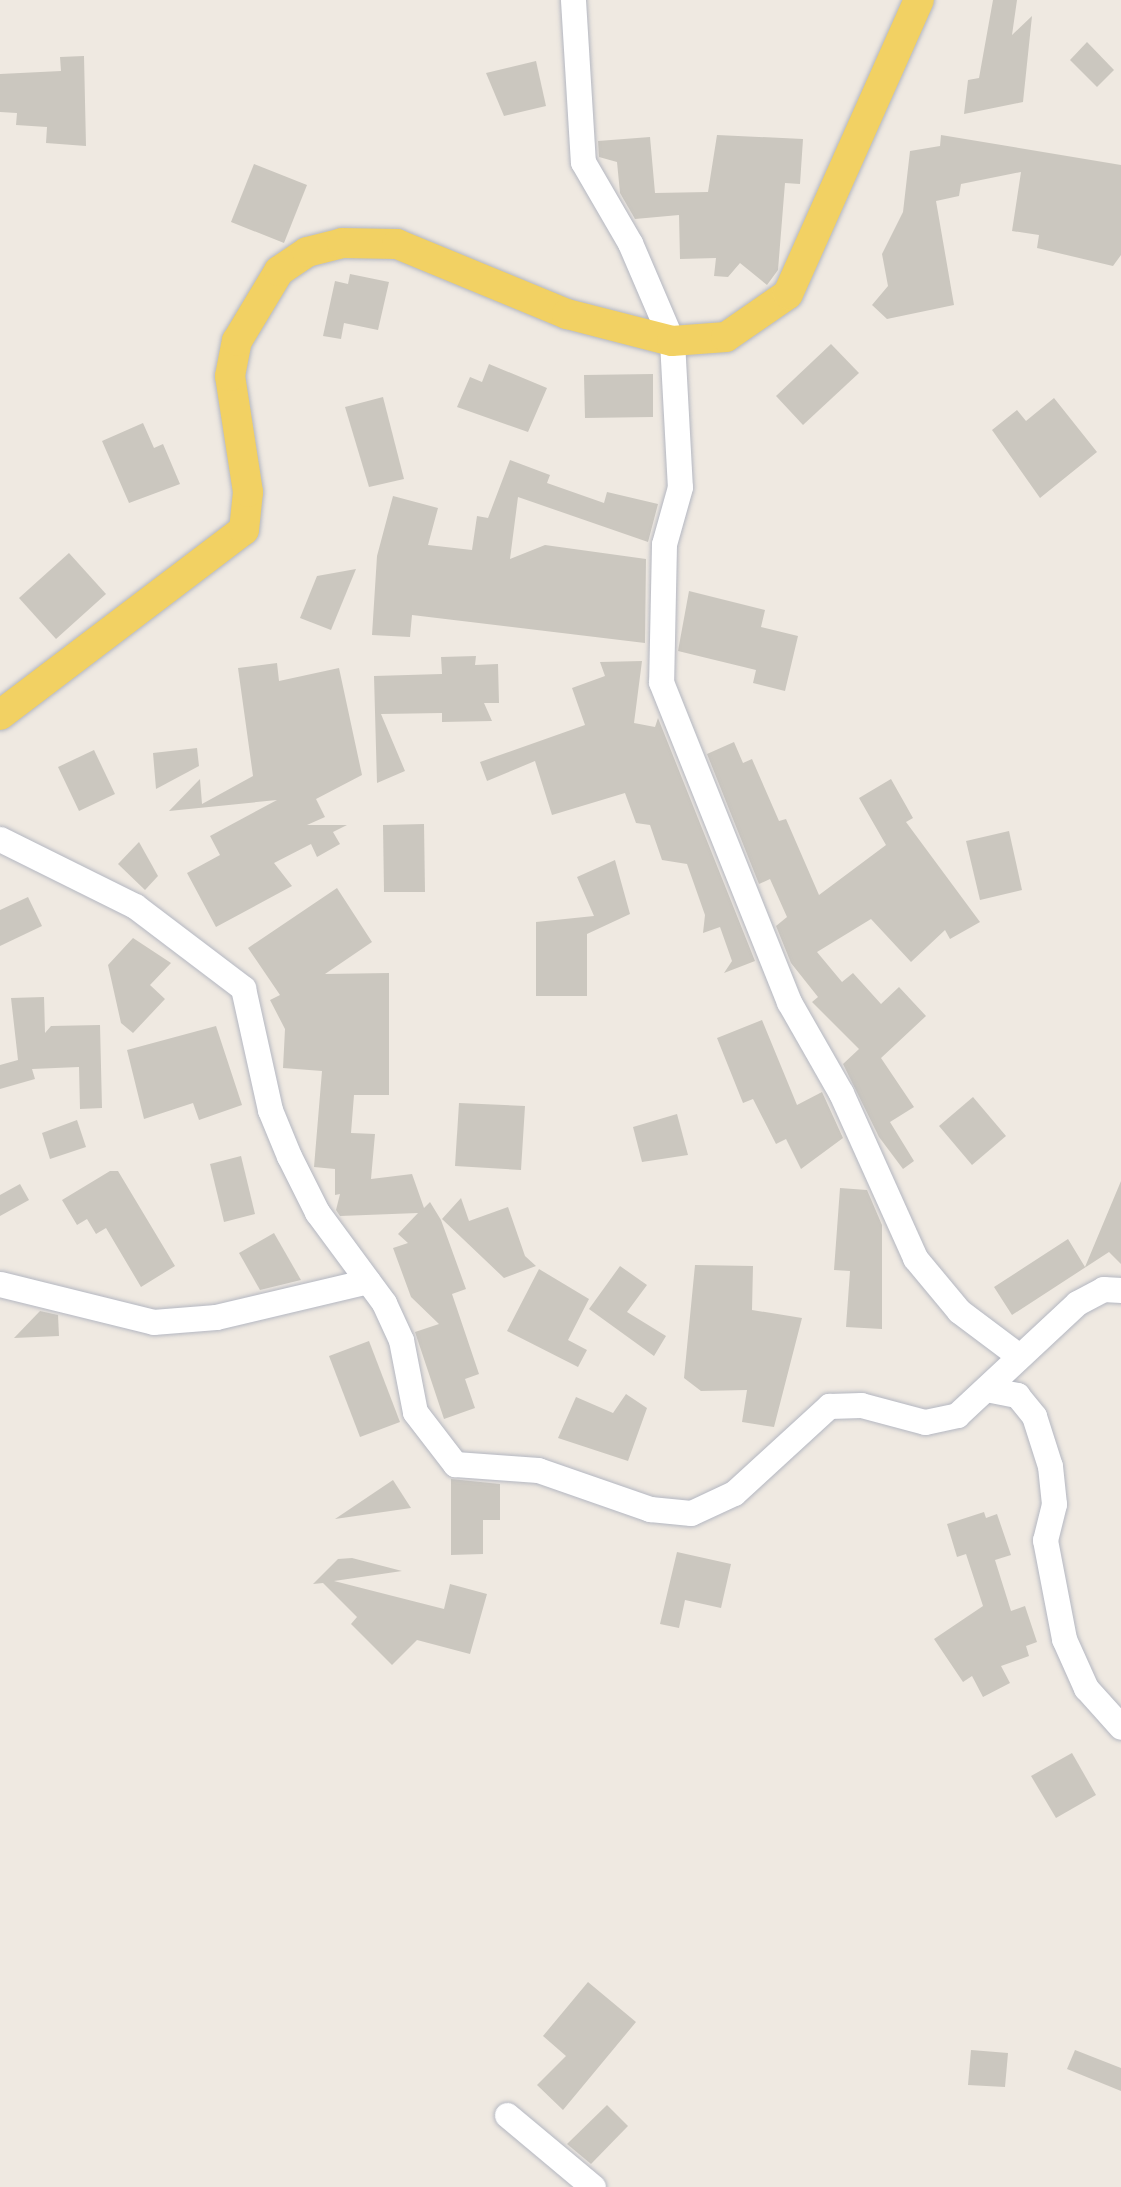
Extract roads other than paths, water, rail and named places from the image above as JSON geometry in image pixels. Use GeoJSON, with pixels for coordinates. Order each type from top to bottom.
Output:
{"type":"FeatureCollection","features":[{"type":"Feature","properties":{"kind":"main road"},"geometry":{"type":"LineString","coordinates":[[0,715],[244,530],[248,492],[230,376],[237,342],[279,271],[307,252],[342,243],[398,244],[567,314],[672,341],[726,337],[788,294],[918,0]]}},
{"type":"Feature","properties":{"kind":"street"},"geometry":{"type":"LineString","coordinates":[[574,0],[583,162],[630,243],[672,341],[680,487],[664,544],[661,682],[789,1002],[841,1093],[915,1258],[959,1311],[1019,1356]]}},
{"type":"Feature","properties":{"kind":"street"},"geometry":{"type":"LineString","coordinates":[[0,839],[135,906],[242,988],[270,1110],[289,1156],[317,1212],[368,1281],[401,1340],[415,1412],[455,1464],[538,1470],[650,1509],[691,1513],[734,1493],[830,1406],[861,1405],[925,1422],[957,1415],[1077,1303],[1103,1289],[1121,1290]]}},
{"type":"Feature","properties":{"kind":"street"},"geometry":{"type":"LineString","coordinates":[[0,1284],[153,1322],[216,1317],[368,1281]]}},
{"type":"Feature","properties":{"kind":"street"},"geometry":{"type":"LineString","coordinates":[[986,1389],[1017,1395],[1034,1416],[1050,1466],[1054,1504],[1045,1540],[1064,1639],[1086,1688],[1121,1728]]}},
{"type":"Feature","properties":{"kind":"street"},"geometry":{"type":"LineString","coordinates":[[507,2115],[593,2187]]}}]}
